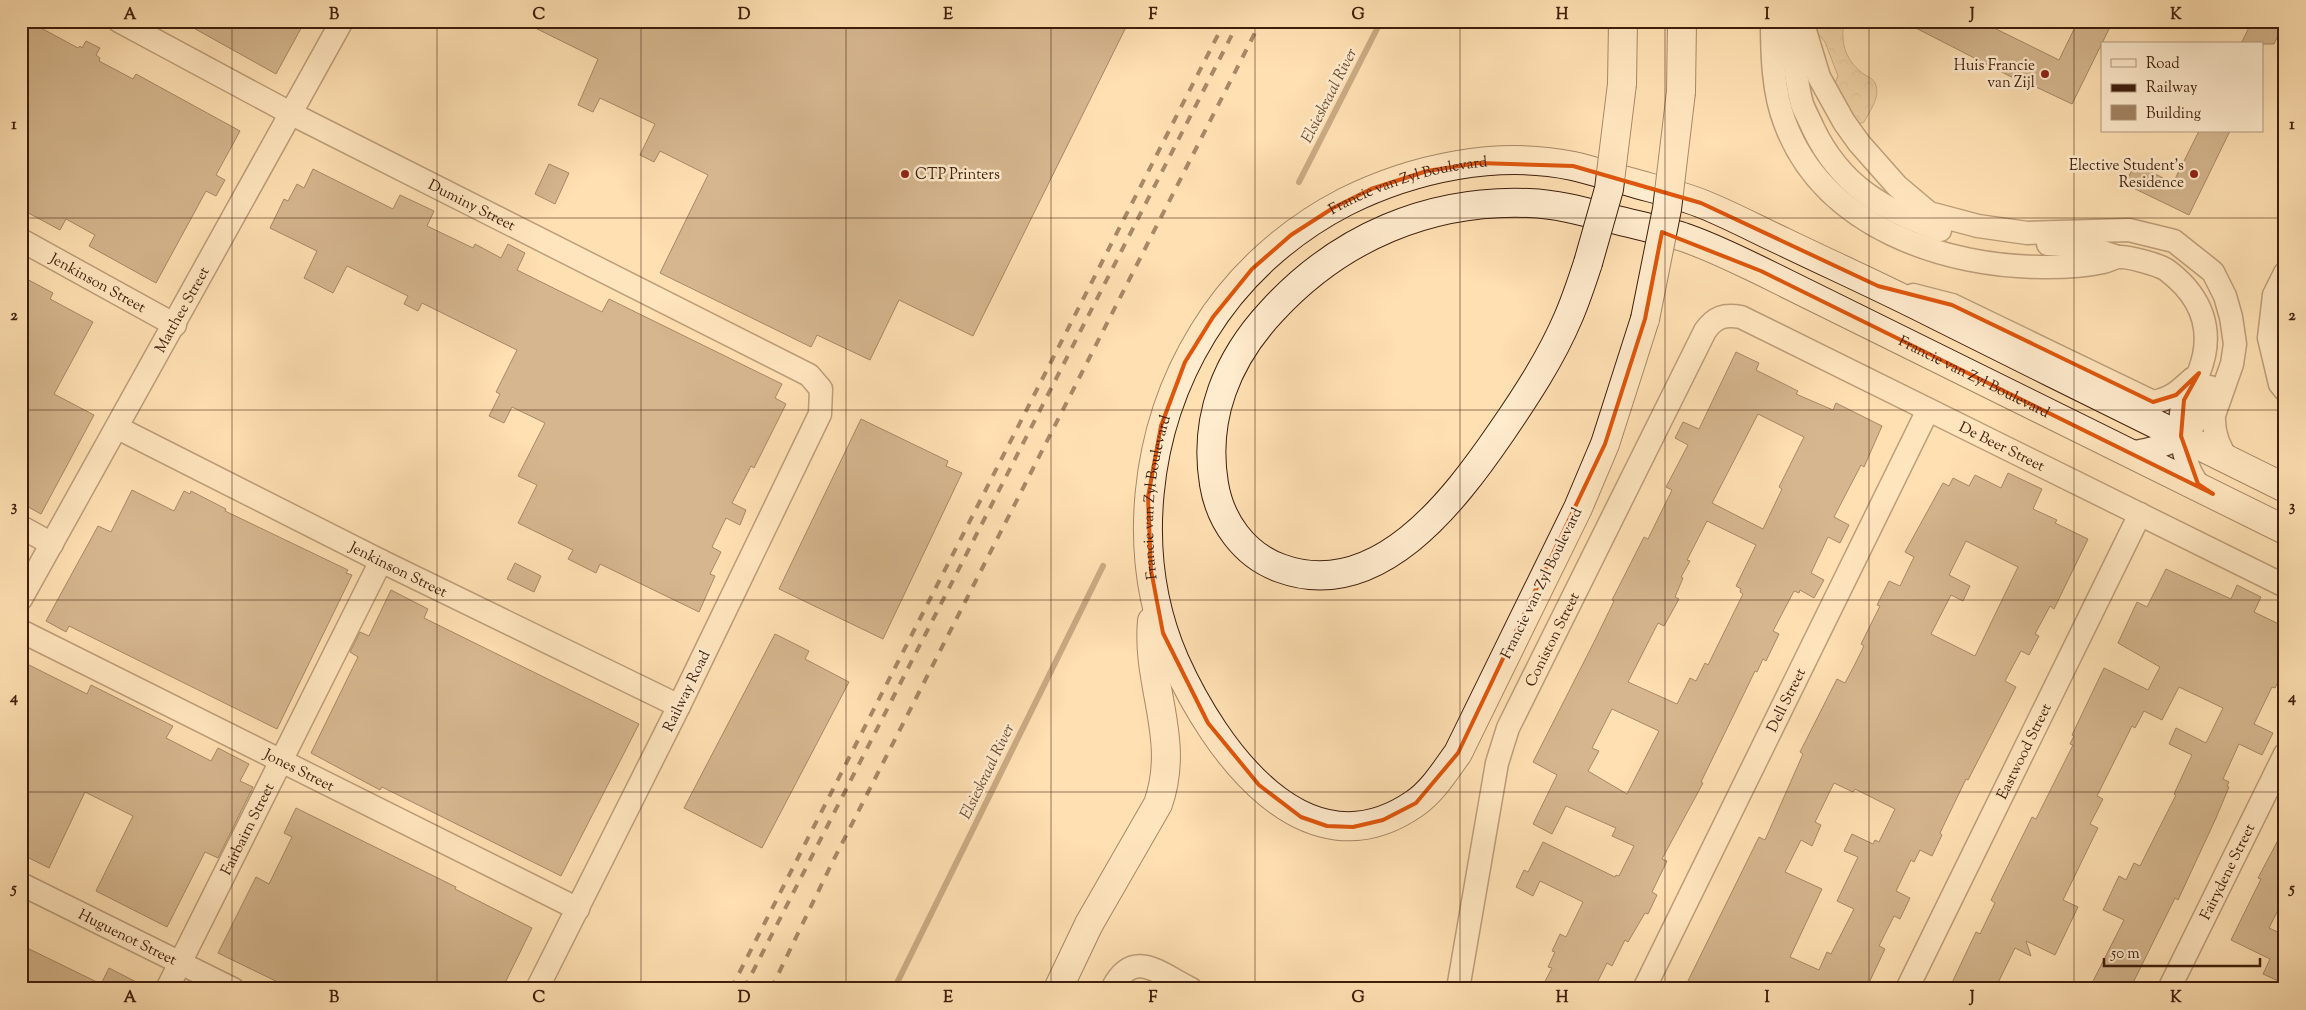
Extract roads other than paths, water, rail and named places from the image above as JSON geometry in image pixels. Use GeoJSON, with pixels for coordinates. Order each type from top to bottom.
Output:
{"type":"FeatureCollection","features":[{"type":"Feature","properties":{"kind":"main road","name":"Francie van Zyl Boulevard"},"geometry":{"type":"LineString","coordinates":[[1622,21],[1622,84],[1609,189],[1588,263],[1567,320],[1526,396],[1483,458],[1432,521],[1402,545],[1383,557],[1346,573],[1329,576],[1302,574],[1267,563],[1253,553],[1226,522],[1214,486],[1212,456],[1213,426],[1222,386],[1230,369],[1253,333],[1299,283],[1338,253],[1379,230],[1418,217],[1470,206],[1530,203],[1569,208],[1684,238],[1761,272],[2285,530]]}},
{"type":"Feature","properties":{"kind":"main road","name":"Francie van Zyl Boulevard"},"geometry":{"type":"LineString","coordinates":[[1682,21],[1681,92],[1667,209],[1645,319],[1605,444],[1578,508],[1458,753],[1441,777],[1416,803],[1383,820],[1353,827],[1327,826],[1301,817],[1282,806],[1245,770],[1208,723],[1184,680],[1163,633],[1150,570],[1148,497],[1161,426],[1185,362],[1213,316],[1252,269],[1291,235],[1333,208],[1371,189],[1427,171],[1478,162],[1529,161],[1572,166],[1701,203],[1878,286],[2285,488]]}},
{"type":"Feature","properties":{"kind":"main road"},"geometry":{"type":"LineString","coordinates":[[1058,989],[1089,924],[1158,804],[1165,784],[1167,745],[1150,641],[1155,593]]}},
{"type":"Feature","properties":{"kind":"street","name":"Duminy Street"},"geometry":{"type":"LineString","coordinates":[[119,21],[292,114],[809,375],[821,389]]}},
{"type":"Feature","properties":{"kind":"street","name":"Matthee Street"},"geometry":{"type":"LineString","coordinates":[[21,599],[118,428],[342,21]]}},
{"type":"Feature","properties":{"kind":"street"},"geometry":{"type":"LineString","coordinates":[[1772,21],[1776,92],[1784,122],[1800,154],[1816,178],[1845,207],[1895,237],[1934,251],[1959,256],[2003,264],[2047,267],[2095,263],[2118,257]]}},
{"type":"Feature","properties":{"kind":"street"},"geometry":{"type":"LineString","coordinates":[[1780,21],[1784,70],[1791,105],[1800,128],[1810,147],[1841,189],[1864,207],[1899,226],[1966,247],[2020,254],[2118,257]]}},
{"type":"Feature","properties":{"kind":"street"},"geometry":{"type":"LineString","coordinates":[[1789,21],[1798,83],[1805,111],[1819,141],[1852,184],[1873,200],[1915,221],[1979,239],[2004,243],[2069,245],[2099,250],[2118,257],[2166,269],[2193,298],[2206,323],[2206,350],[2199,374],[2184,400],[2181,412],[2181,436],[2186,458],[2198,484],[2213,494]]}},
{"type":"Feature","properties":{"kind":"street"},"geometry":{"type":"LineString","coordinates":[[1801,21],[1809,76],[1832,132],[1846,154],[1883,191],[1904,204],[1929,213],[1978,226],[2026,233],[2129,230],[2174,241],[2212,272],[2225,296],[2231,317],[2235,344],[2232,364],[2214,415],[2214,432],[2222,452],[2230,461]]}},
{"type":"Feature","properties":{"kind":"street","name":"Jenkinson Street"},"geometry":{"type":"LineString","coordinates":[[21,240],[175,325]]}},
{"type":"Feature","properties":{"kind":"street"},"geometry":{"type":"LineString","coordinates":[[2128,453],[2149,450],[2181,436],[2191,429],[2202,409],[2219,358],[2222,340],[2215,304],[2208,289],[2184,260],[2174,241]]}},
{"type":"Feature","properties":{"kind":"street"},"geometry":{"type":"LineString","coordinates":[[2285,273],[2274,294],[2269,338],[2280,384],[2285,390]]}},
{"type":"Feature","properties":{"kind":"street"},"geometry":{"type":"LineString","coordinates":[[1878,286],[1952,305],[2153,402],[2166,400],[2176,395],[2199,374]]}},
{"type":"Feature","properties":{"kind":"street","name":"De Beer Street"},"geometry":{"type":"LineString","coordinates":[[1719,316],[1741,317],[2285,586]]}},
{"type":"Feature","properties":{"kind":"street","name":"Coniston Street"},"geometry":{"type":"LineString","coordinates":[[1458,989],[1497,763],[1508,728],[1701,340],[1712,321],[1719,316]]}},
{"type":"Feature","properties":{"kind":"street","name":"Railway Road"},"geometry":{"type":"LineString","coordinates":[[538,989],[679,706],[820,414],[821,389]]}},
{"type":"Feature","properties":{"kind":"street","name":"Dell Street"},"geometry":{"type":"LineString","coordinates":[[1644,989],[1928,410]]}},
{"type":"Feature","properties":{"kind":"street","name":"Jenkinson Street"},"geometry":{"type":"LineString","coordinates":[[118,428],[381,561],[679,706]]}},
{"type":"Feature","properties":{"kind":"street","name":"Eastwood Street"},"geometry":{"type":"LineString","coordinates":[[1907,989],[2140,514]]}},
{"type":"Feature","properties":{"kind":"street"},"geometry":{"type":"LineString","coordinates":[[21,527],[52,544]]}},
{"type":"Feature","properties":{"kind":"street","name":"Fairbairn Street"},"geometry":{"type":"LineString","coordinates":[[167,989],[381,561]]}},
{"type":"Feature","properties":{"kind":"street","name":"Jones Street"},"geometry":{"type":"LineString","coordinates":[[21,631],[578,909]]}},
{"type":"Feature","properties":{"kind":"street","name":"Fairydene Street"},"geometry":{"type":"LineString","coordinates":[[2170,989],[2285,754]]}},
{"type":"Feature","properties":{"kind":"street","name":"Huguenot Street"},"geometry":{"type":"LineString","coordinates":[[21,884],[233,989]]}},
{"type":"Feature","properties":{"kind":"street"},"geometry":{"type":"LineString","coordinates":[[1112,989],[1118,977],[1129,967],[1142,966],[1191,989]]}},
{"type":"Feature","properties":{"kind":"waterway","name":"Elsieskraal River"},"geometry":{"type":"LineString","coordinates":[[1299,182],[1381,21]]}},
{"type":"Feature","properties":{"kind":"waterway","name":"Elsieskraal River"},"geometry":{"type":"LineString","coordinates":[[894,989],[1103,566]]}},
{"type":"Feature","properties":{"kind":"railway"},"geometry":{"type":"LineString","coordinates":[[731,989],[1225,21]]}},
{"type":"Feature","properties":{"kind":"railway"},"geometry":{"type":"LineString","coordinates":[[744,989],[1239,21]]}},
{"type":"Feature","properties":{"kind":"railway"},"geometry":{"type":"LineString","coordinates":[[771,989],[832,863],[1261,21]]}},
{"type":"Feature","properties":{"kind":"place","name":"Huis Francie van Zijl"},"geometry":{"type":"Point","coordinates":[2045,74]}},
{"type":"Feature","properties":{"kind":"place","name":"CTP Printers"},"geometry":{"type":"Point","coordinates":[905,174]}},
{"type":"Feature","properties":{"kind":"place","name":"Elective Student's Residence"},"geometry":{"type":"Point","coordinates":[2194,174]}}]}
